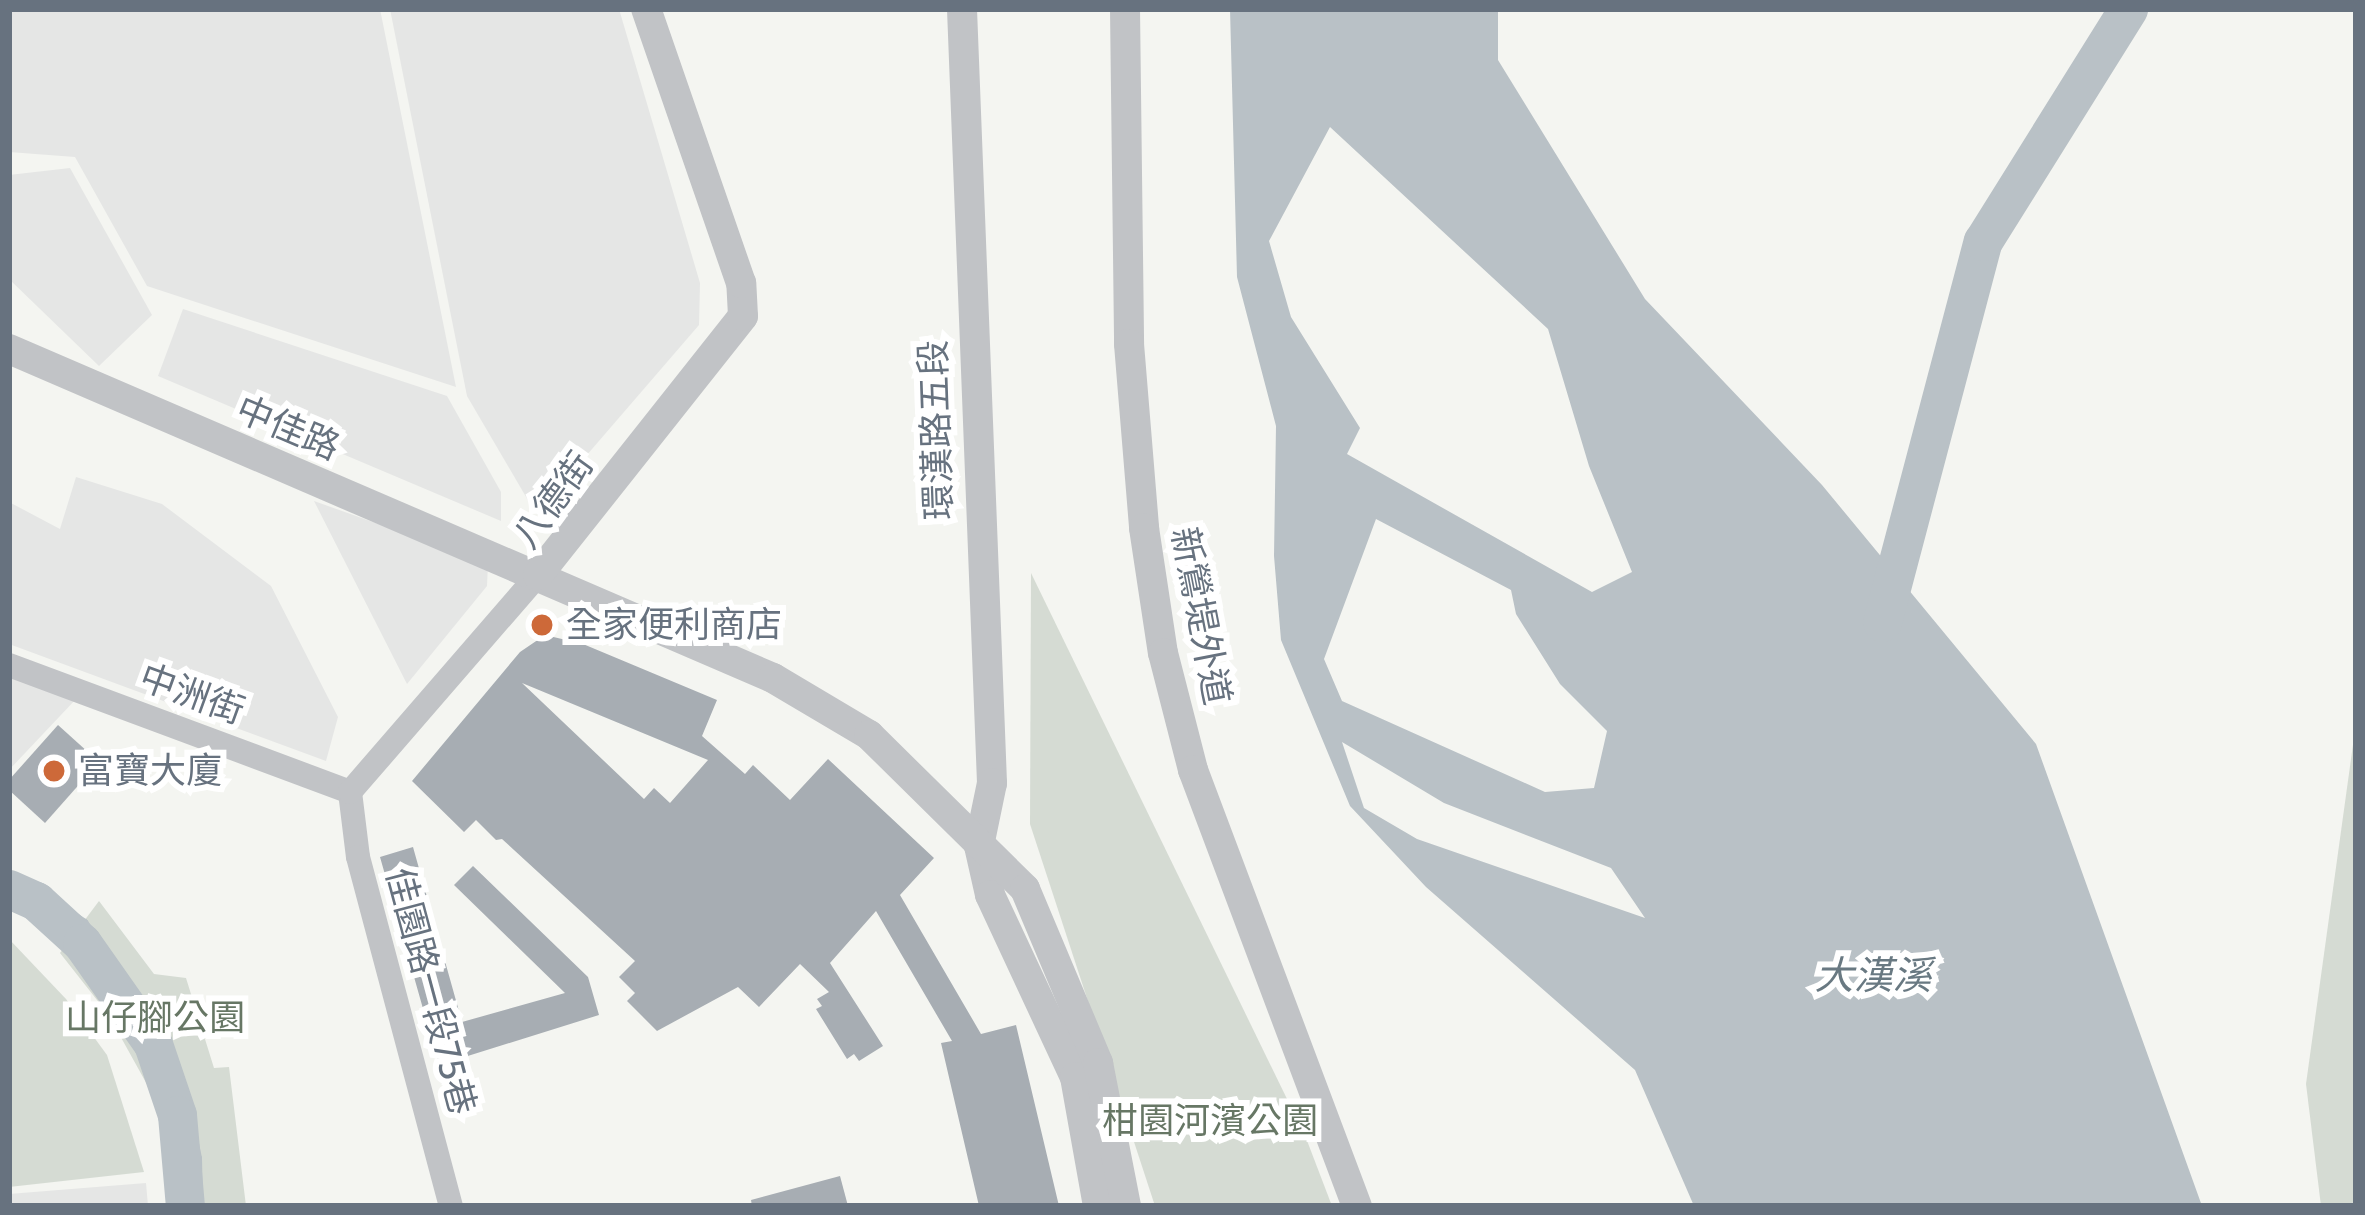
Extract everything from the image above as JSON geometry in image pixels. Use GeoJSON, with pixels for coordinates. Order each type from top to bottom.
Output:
{"type":"FeatureCollection","features":[{"type":"Feature","properties":{"kind":"street","name":"八德街"},"geometry":{"type":"LineString","coordinates":[[646,9],[741,283],[742,316],[538,575],[772,678],[869,735],[1024,889],[1099,1063],[1126,1206]]}},
{"type":"Feature","properties":{"kind":"street","name":"環漢路五段"},"geometry":{"type":"LineString","coordinates":[[962,9],[992,783],[979,846]]}},
{"type":"Feature","properties":{"kind":"street","name":"新鶯堤外道"},"geometry":{"type":"LineString","coordinates":[[1125,9],[1129,344],[1144,528],[1163,652],[1193,770],[1357,1206]]}},
{"type":"Feature","properties":{"kind":"street","name":"中佳路"},"geometry":{"type":"LineString","coordinates":[[9,349],[538,575]]}},
{"type":"Feature","properties":{"kind":"street"},"geometry":{"type":"LineString","coordinates":[[350,792],[538,575]]}},
{"type":"Feature","properties":{"kind":"street","name":"中洲街"},"geometry":{"type":"LineString","coordinates":[[9,665],[350,792]]}},
{"type":"Feature","properties":{"kind":"street","name":"佳園路一段75巷"},"geometry":{"type":"LineString","coordinates":[[350,792],[358,856],[451,1206]]}},
{"type":"Feature","properties":{"kind":"street"},"geometry":{"type":"LineString","coordinates":[[979,846],[990,895],[1076,1077],[1098,1206]]}},
{"type":"Feature","properties":{"kind":"street"},"geometry":{"type":"LineString","coordinates":[[1099,1063],[1133,1146],[1144,1206]]}},
{"type":"Feature","properties":{"kind":"shaded area"},"geometry":{"type":"Polygon","coordinates":[[[9,9],[380,9],[456,387],[147,286],[75,157],[9,152],[9,9]]]}},
{"type":"Feature","properties":{"kind":"shaded area"},"geometry":{"type":"Polygon","coordinates":[[[390,9],[619,9],[700,283],[699,325],[536,514],[467,396],[390,9]]]}},
{"type":"Feature","properties":{"kind":"shaded area"},"geometry":{"type":"Polygon","coordinates":[[[70,168],[152,315],[99,366],[9,279],[9,175],[70,168]]]}},
{"type":"Feature","properties":{"kind":"shaded area"},"geometry":{"type":"Polygon","coordinates":[[[183,309],[447,396],[501,492],[501,521],[158,376],[183,309]]]}},
{"type":"Feature","properties":{"kind":"shaded area"},"geometry":{"type":"Polygon","coordinates":[[[76,477],[162,504],[271,586],[338,717],[326,761],[9,644],[9,502],[60,529],[76,477]]]}},
{"type":"Feature","properties":{"kind":"shaded area"},"geometry":{"type":"Polygon","coordinates":[[[314,501],[488,563],[487,586],[407,684],[314,501]]]}},
{"type":"Feature","properties":{"kind":"shaded area"},"geometry":{"type":"Polygon","coordinates":[[[9,676],[77,698],[9,770],[9,676]]]}},
{"type":"Feature","properties":{"kind":"shaded area"},"geometry":{"type":"Polygon","coordinates":[[[146,1183],[148,1206],[9,1206],[9,1194],[146,1183]]]}},
{"type":"Feature","properties":{"kind":"green space","name":"柑園河濱公園"},"geometry":{"type":"Polygon","coordinates":[[[1031,573],[1306,1138],[1332,1206],[1155,1206],[1030,824],[1031,573]]]}},
{"type":"Feature","properties":{"kind":"green space"},"geometry":{"type":"Polygon","coordinates":[[[2356,723],[2356,1206],[2321,1206],[2306,1084],[2356,723]]]}},
{"type":"Feature","properties":{"kind":"green space","name":"山仔腳公園"},"geometry":{"type":"Polygon","coordinates":[[[99,901],[154,974],[186,978],[214,1068],[229,1067],[246,1206],[176,1206],[175,1165],[154,1097],[108,1014],[60,953],[99,901]]]}},
{"type":"Feature","properties":{"kind":"green space"},"geometry":{"type":"Polygon","coordinates":[[[9,939],[66,999],[107,1055],[144,1172],[9,1187],[9,939]]]}},
{"type":"Feature","properties":{"kind":"water","name":"大漢溪"},"geometry":{"type":"Polygon","coordinates":[[[1230,9],[1498,9],[1498,60],[1645,299],[1822,485],[2036,744],[2202,1206],[1694,1206],[1635,1070],[1426,887],[1350,806],[1281,640],[1274,556],[1276,426],[1237,277],[1230,9]],[[1330,127],[1269,241],[1291,317],[1360,428],[1347,454],[1592,592],[1632,572],[1589,466],[1548,329],[1330,127]],[[1376,519],[1324,659],[1342,701],[1545,792],[1594,788],[1607,731],[1560,684],[1516,614],[1511,590],[1376,519]],[[1342,742],[1364,808],[1417,839],[1645,918],[1611,868],[1444,803],[1342,742]]]}},
{"type":"Feature","properties":{"kind":"building"},"geometry":{"type":"Polygon","coordinates":[[[545,635],[583,644],[717,700],[702,736],[745,774],[753,765],[790,800],[828,759],[934,858],[900,895],[981,1034],[1016,1025],[1059,1206],[979,1206],[941,1043],[952,1041],[876,911],[830,963],[883,1046],[859,1061],[854,1054],[847,1059],[816,1009],[822,1006],[817,999],[829,992],[800,964],[759,1007],[738,987],[657,1031],[627,1001],[635,993],[619,977],[635,961],[502,839],[496,840],[476,820],[464,832],[412,781],[520,652],[545,635]],[[522,683],[644,799],[654,788],[670,803],[708,760],[522,683]]]}},
{"type":"Feature","properties":{"kind":"building","name":"富寶大廈"},"geometry":{"type":"Polygon","coordinates":[[[58,725],[99,762],[45,823],[9,790],[9,780],[58,725]]]}},
{"type":"Feature","properties":{"kind":"building"},"geometry":{"type":"Polygon","coordinates":[[[413,847],[462,1022],[565,993],[454,885],[473,866],[588,977],[599,1015],[439,1065],[380,857],[413,847]]]}},
{"type":"Feature","properties":{"kind":"building"},"geometry":{"type":"Polygon","coordinates":[[[840,1176],[848,1206],[752,1206],[751,1200],[840,1176]]]}},
{"type":"Feature","properties":{"kind":"waterway"},"geometry":{"type":"LineString","coordinates":[[1882,622],[1983,241],[2128,9]]}},
{"type":"Feature","properties":{"kind":"waterway"},"geometry":{"type":"LineString","coordinates":[[9,872],[85,922],[156,1029],[185,1090],[199,1158],[200,1206]]}},
{"type":"Feature","properties":{"kind":"waterway"},"geometry":{"type":"LineString","coordinates":[[9,889],[36,901],[82,943],[153,1044],[177,1115],[185,1206]]}},
{"type":"Feature","properties":{"kind":"place","name":"全家便利商店"},"geometry":{"type":"Point","coordinates":[542,625]}},
{"type":"Feature","properties":{"kind":"place","name":"富寶大廈"},"geometry":{"type":"Point","coordinates":[54,771]}}]}
